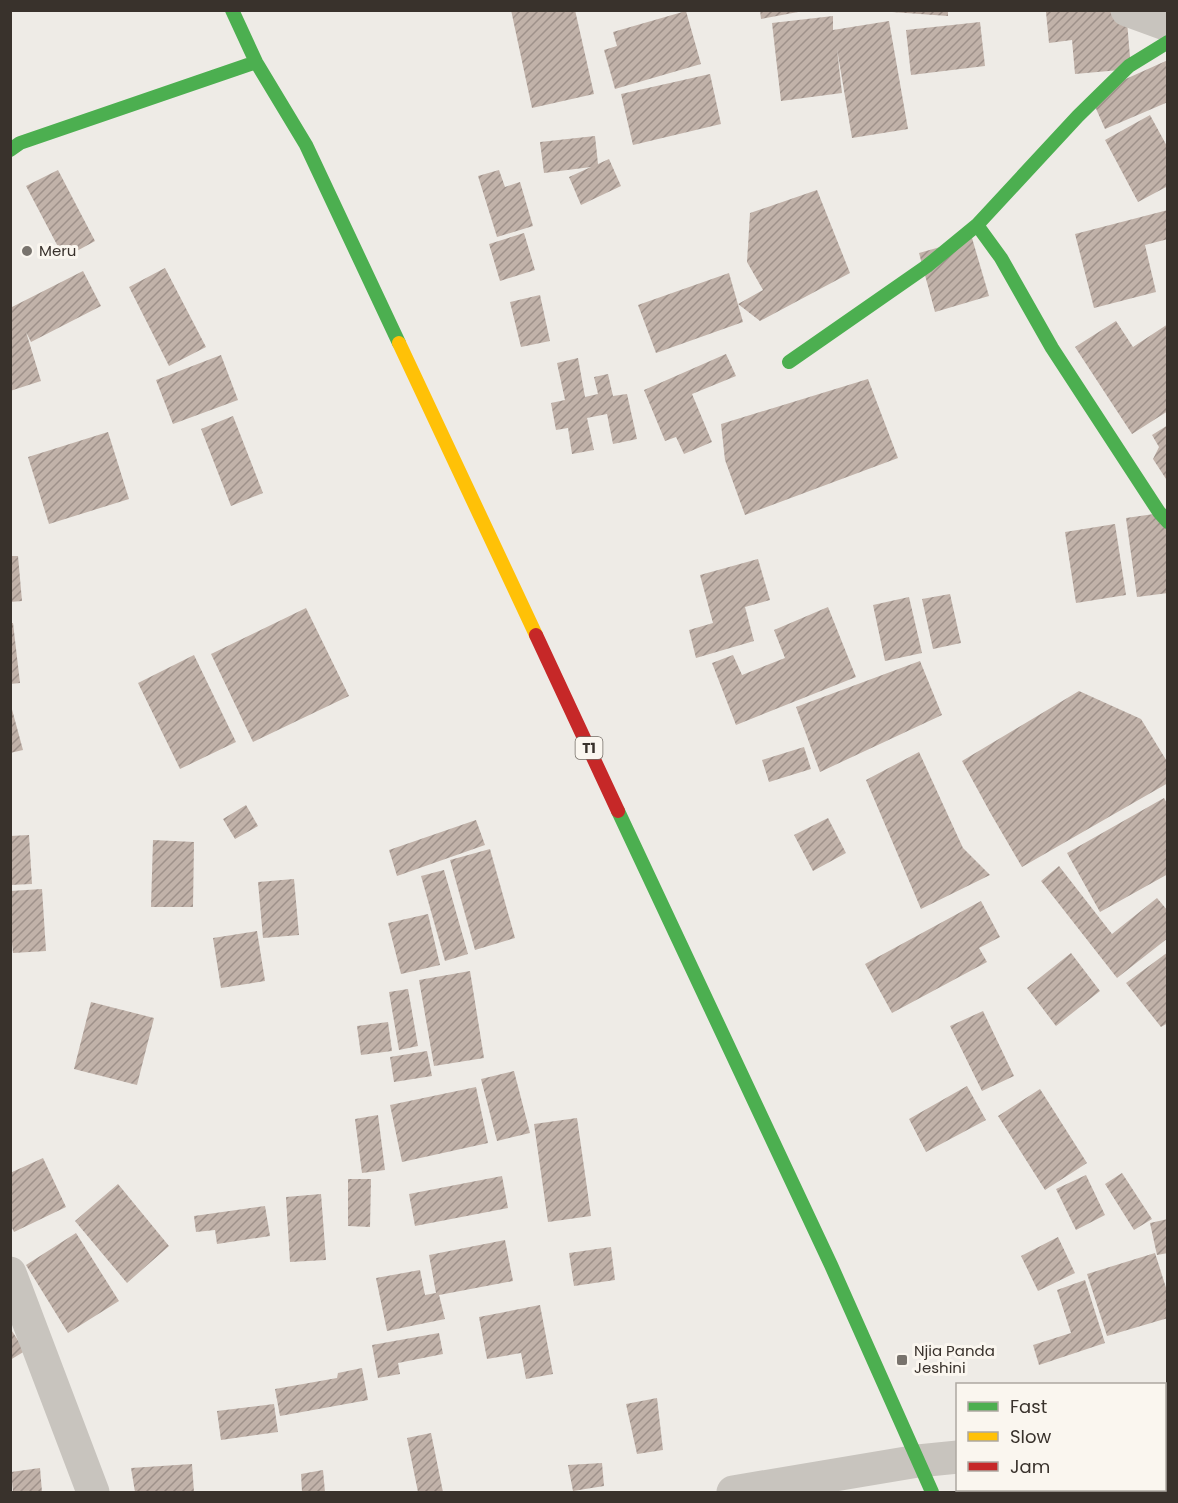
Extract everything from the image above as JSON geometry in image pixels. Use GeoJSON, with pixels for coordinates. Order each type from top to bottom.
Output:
{"type":"FeatureCollection","features":[{"type":"Feature","properties":{"kind":"main road","name":"T1"},"geometry":{"type":"LineString","coordinates":[[232,10],[256,62],[306,145],[831,1265],[932,1492]]}},
{"type":"Feature","properties":{"kind":"main road"},"geometry":{"type":"LineString","coordinates":[[789,362],[927,267],[977,225],[1078,116],[1129,66],[1167,42]]}},
{"type":"Feature","properties":{"kind":"main road"},"geometry":{"type":"LineString","coordinates":[[10,150],[20,143],[256,62]]}},
{"type":"Feature","properties":{"kind":"main road"},"geometry":{"type":"LineString","coordinates":[[977,225],[1001,258],[1052,348],[1106,433],[1167,522]]}},
{"type":"Feature","properties":{"kind":"street"},"geometry":{"type":"LineString","coordinates":[[1127,10],[1167,26]]}},
{"type":"Feature","properties":{"kind":"street"},"geometry":{"type":"LineString","coordinates":[[10,1273],[93,1492]]}},
{"type":"Feature","properties":{"kind":"street"},"geometry":{"type":"LineString","coordinates":[[733,1492],[918,1461],[956,1457]]}},
{"type":"Feature","properties":{"kind":"building"},"geometry":{"type":"Polygon","coordinates":[[[511,10],[575,10],[594,94],[532,108],[511,10]]]}},
{"type":"Feature","properties":{"kind":"building"},"geometry":{"type":"Polygon","coordinates":[[[760,10],[798,10],[798,12],[761,19],[760,10]]]}},
{"type":"Feature","properties":{"kind":"building"},"geometry":{"type":"Polygon","coordinates":[[[892,10],[948,10],[948,16],[892,12],[892,10]]]}},
{"type":"Feature","properties":{"kind":"building"},"geometry":{"type":"Polygon","coordinates":[[[1126,10],[1131,69],[1075,74],[1072,40],[1049,43],[1046,12],[1126,10]]]}},
{"type":"Feature","properties":{"kind":"building"},"geometry":{"type":"Polygon","coordinates":[[[686,11],[701,64],[615,89],[604,50],[617,46],[613,32],[686,11]]]}},
{"type":"Feature","properties":{"kind":"building"},"geometry":{"type":"Polygon","coordinates":[[[833,16],[833,30],[889,21],[908,129],[852,138],[837,49],[842,93],[781,101],[772,23],[833,16]]]}},
{"type":"Feature","properties":{"kind":"building"},"geometry":{"type":"Polygon","coordinates":[[[980,22],[985,66],[911,75],[906,30],[980,22]]]}},
{"type":"Feature","properties":{"kind":"building"},"geometry":{"type":"Polygon","coordinates":[[[1168,60],[1168,102],[1105,129],[1090,95],[1168,60]]]}},
{"type":"Feature","properties":{"kind":"building"},"geometry":{"type":"Polygon","coordinates":[[[710,74],[721,124],[633,145],[621,94],[710,74]]]}},
{"type":"Feature","properties":{"kind":"building"},"geometry":{"type":"Polygon","coordinates":[[[1150,115],[1168,148],[1168,186],[1138,202],[1105,140],[1150,115]]]}},
{"type":"Feature","properties":{"kind":"building"},"geometry":{"type":"Polygon","coordinates":[[[595,136],[598,164],[609,159],[621,186],[581,205],[569,177],[591,167],[544,173],[540,142],[595,136]]]}},
{"type":"Feature","properties":{"kind":"building"},"geometry":{"type":"Polygon","coordinates":[[[58,170],[95,241],[64,258],[26,186],[58,170]]]}},
{"type":"Feature","properties":{"kind":"building"},"geometry":{"type":"Polygon","coordinates":[[[499,170],[505,187],[520,182],[533,226],[497,237],[478,176],[499,170]]]}},
{"type":"Feature","properties":{"kind":"building"},"geometry":{"type":"Polygon","coordinates":[[[817,190],[850,273],[760,321],[738,304],[763,290],[747,262],[750,213],[817,190]]]}},
{"type":"Feature","properties":{"kind":"building"},"geometry":{"type":"Polygon","coordinates":[[[1168,210],[1168,239],[1145,245],[1156,292],[1094,308],[1075,234],[1168,210]]]}},
{"type":"Feature","properties":{"kind":"building"},"geometry":{"type":"Polygon","coordinates":[[[524,233],[535,270],[500,281],[489,244],[524,233]]]}},
{"type":"Feature","properties":{"kind":"building"},"geometry":{"type":"Polygon","coordinates":[[[972,238],[989,296],[935,312],[919,253],[972,238]]]}},
{"type":"Feature","properties":{"kind":"building"},"geometry":{"type":"Polygon","coordinates":[[[165,268],[206,347],[169,366],[129,287],[165,268]]]}},
{"type":"Feature","properties":{"kind":"building"},"geometry":{"type":"Polygon","coordinates":[[[83,271],[101,306],[31,342],[26,332],[41,381],[10,391],[10,308],[83,271]]]}},
{"type":"Feature","properties":{"kind":"building"},"geometry":{"type":"Polygon","coordinates":[[[729,273],[743,322],[656,353],[638,305],[729,273]]]}},
{"type":"Feature","properties":{"kind":"building"},"geometry":{"type":"Polygon","coordinates":[[[540,295],[550,341],[521,347],[510,302],[540,295]]]}},
{"type":"Feature","properties":{"kind":"building"},"geometry":{"type":"Polygon","coordinates":[[[1116,321],[1133,347],[1168,324],[1168,411],[1132,434],[1075,347],[1116,321]]]}},
{"type":"Feature","properties":{"kind":"building"},"geometry":{"type":"Polygon","coordinates":[[[726,354],[736,376],[692,394],[712,442],[684,454],[676,437],[665,441],[644,390],[726,354]]]}},
{"type":"Feature","properties":{"kind":"building"},"geometry":{"type":"Polygon","coordinates":[[[221,355],[238,400],[173,424],[156,380],[221,355]]]}},
{"type":"Feature","properties":{"kind":"building"},"geometry":{"type":"Polygon","coordinates":[[[578,358],[585,397],[598,394],[594,377],[608,374],[613,396],[627,394],[637,439],[613,444],[607,414],[587,418],[594,450],[572,454],[568,428],[556,430],[551,403],[565,400],[557,363],[578,358]]]}},
{"type":"Feature","properties":{"kind":"building"},"geometry":{"type":"Polygon","coordinates":[[[868,379],[898,458],[745,515],[725,460],[721,424],[868,379]]]}},
{"type":"Feature","properties":{"kind":"building"},"geometry":{"type":"Polygon","coordinates":[[[233,416],[263,493],[231,506],[201,429],[233,416]]]}},
{"type":"Feature","properties":{"kind":"building"},"geometry":{"type":"Polygon","coordinates":[[[1168,425],[1168,482],[1153,459],[1159,447],[1152,435],[1168,425]]]}},
{"type":"Feature","properties":{"kind":"building"},"geometry":{"type":"Polygon","coordinates":[[[108,432],[129,499],[49,524],[28,457],[108,432]]]}},
{"type":"Feature","properties":{"kind":"building"},"geometry":{"type":"Polygon","coordinates":[[[1168,512],[1168,593],[1137,597],[1126,518],[1168,512]]]}},
{"type":"Feature","properties":{"kind":"building"},"geometry":{"type":"Polygon","coordinates":[[[1115,524],[1126,595],[1076,603],[1065,532],[1115,524]]]}},
{"type":"Feature","properties":{"kind":"building"},"geometry":{"type":"Polygon","coordinates":[[[10,556],[18,556],[22,601],[10,602],[10,556]]]}},
{"type":"Feature","properties":{"kind":"building"},"geometry":{"type":"Polygon","coordinates":[[[758,559],[770,600],[745,607],[754,641],[696,658],[689,630],[713,623],[700,575],[758,559]]]}},
{"type":"Feature","properties":{"kind":"building"},"geometry":{"type":"Polygon","coordinates":[[[950,594],[961,643],[933,649],[922,599],[950,594]]]}},
{"type":"Feature","properties":{"kind":"building"},"geometry":{"type":"Polygon","coordinates":[[[909,597],[922,653],[885,661],[873,605],[909,597]]]}},
{"type":"Feature","properties":{"kind":"building"},"geometry":{"type":"Polygon","coordinates":[[[828,607],[856,677],[736,725],[712,663],[733,655],[742,675],[785,658],[774,630],[828,607]]]}},
{"type":"Feature","properties":{"kind":"building"},"geometry":{"type":"Polygon","coordinates":[[[306,608],[349,696],[253,742],[211,654],[306,608]]]}},
{"type":"Feature","properties":{"kind":"building"},"geometry":{"type":"Polygon","coordinates":[[[10,623],[13,623],[20,683],[10,684],[10,623]]]}},
{"type":"Feature","properties":{"kind":"building"},"geometry":{"type":"Polygon","coordinates":[[[194,655],[236,742],[180,769],[138,683],[194,655]]]}},
{"type":"Feature","properties":{"kind":"building"},"geometry":{"type":"Polygon","coordinates":[[[920,661],[942,715],[820,772],[796,707],[920,661]]]}},
{"type":"Feature","properties":{"kind":"building"},"geometry":{"type":"Polygon","coordinates":[[[1079,691],[1141,719],[1168,763],[1168,783],[1022,867],[962,761],[1079,691]]]}},
{"type":"Feature","properties":{"kind":"building"},"geometry":{"type":"Polygon","coordinates":[[[10,702],[23,750],[10,753],[10,702]]]}},
{"type":"Feature","properties":{"kind":"building"},"geometry":{"type":"Polygon","coordinates":[[[804,747],[811,769],[769,782],[762,760],[804,747]]]}},
{"type":"Feature","properties":{"kind":"building"},"geometry":{"type":"Polygon","coordinates":[[[919,752],[963,848],[990,875],[921,909],[866,780],[919,752]]]}},
{"type":"Feature","properties":{"kind":"building"},"geometry":{"type":"Polygon","coordinates":[[[1164,798],[1168,805],[1168,874],[1100,912],[1067,853],[1164,798]]]}},
{"type":"Feature","properties":{"kind":"building"},"geometry":{"type":"Polygon","coordinates":[[[246,805],[258,826],[235,839],[223,819],[246,805]]]}},
{"type":"Feature","properties":{"kind":"building"},"geometry":{"type":"Polygon","coordinates":[[[828,818],[846,853],[813,871],[794,835],[828,818]]]}},
{"type":"Feature","properties":{"kind":"building"},"geometry":{"type":"Polygon","coordinates":[[[476,820],[485,845],[397,876],[389,850],[476,820]]]}},
{"type":"Feature","properties":{"kind":"building"},"geometry":{"type":"Polygon","coordinates":[[[29,835],[32,884],[10,885],[10,836],[29,835]]]}},
{"type":"Feature","properties":{"kind":"building"},"geometry":{"type":"Polygon","coordinates":[[[153,840],[194,842],[193,907],[151,907],[153,840]]]}},
{"type":"Feature","properties":{"kind":"building"},"geometry":{"type":"Polygon","coordinates":[[[490,849],[515,938],[475,950],[450,860],[490,849]]]}},
{"type":"Feature","properties":{"kind":"building"},"geometry":{"type":"Polygon","coordinates":[[[1059,866],[1112,934],[1157,898],[1168,911],[1168,938],[1117,978],[1041,881],[1059,866]]]}},
{"type":"Feature","properties":{"kind":"building"},"geometry":{"type":"Polygon","coordinates":[[[444,870],[468,954],[445,961],[421,876],[444,870]]]}},
{"type":"Feature","properties":{"kind":"building"},"geometry":{"type":"Polygon","coordinates":[[[294,879],[299,935],[263,938],[258,882],[294,879]]]}},
{"type":"Feature","properties":{"kind":"building"},"geometry":{"type":"Polygon","coordinates":[[[42,889],[46,951],[13,953],[10,891],[42,889]]]}},
{"type":"Feature","properties":{"kind":"building"},"geometry":{"type":"Polygon","coordinates":[[[981,901],[1000,937],[979,948],[987,962],[892,1013],[865,964],[981,901]]]}},
{"type":"Feature","properties":{"kind":"building"},"geometry":{"type":"Polygon","coordinates":[[[428,914],[440,965],[401,974],[388,923],[428,914]]]}},
{"type":"Feature","properties":{"kind":"building"},"geometry":{"type":"Polygon","coordinates":[[[257,931],[265,981],[221,988],[213,938],[257,931]]]}},
{"type":"Feature","properties":{"kind":"building"},"geometry":{"type":"Polygon","coordinates":[[[1168,952],[1168,1023],[1161,1027],[1126,983],[1168,952]]]}},
{"type":"Feature","properties":{"kind":"building"},"geometry":{"type":"Polygon","coordinates":[[[1071,953],[1100,991],[1056,1026],[1027,988],[1071,953]]]}},
{"type":"Feature","properties":{"kind":"building"},"geometry":{"type":"Polygon","coordinates":[[[470,971],[484,1058],[434,1066],[419,980],[470,971]]]}},
{"type":"Feature","properties":{"kind":"building"},"geometry":{"type":"Polygon","coordinates":[[[408,989],[418,1046],[399,1050],[389,992],[408,989]]]}},
{"type":"Feature","properties":{"kind":"building"},"geometry":{"type":"Polygon","coordinates":[[[91,1002],[154,1018],[137,1085],[74,1069],[91,1002]]]}},
{"type":"Feature","properties":{"kind":"building"},"geometry":{"type":"Polygon","coordinates":[[[983,1011],[1014,1076],[982,1091],[950,1026],[983,1011]]]}},
{"type":"Feature","properties":{"kind":"building"},"geometry":{"type":"Polygon","coordinates":[[[388,1022],[392,1051],[361,1055],[357,1026],[388,1022]]]}},
{"type":"Feature","properties":{"kind":"building"},"geometry":{"type":"Polygon","coordinates":[[[427,1051],[432,1076],[394,1082],[390,1057],[427,1051]]]}},
{"type":"Feature","properties":{"kind":"building"},"geometry":{"type":"Polygon","coordinates":[[[514,1071],[530,1133],[497,1141],[481,1079],[514,1071]]]}},
{"type":"Feature","properties":{"kind":"building"},"geometry":{"type":"Polygon","coordinates":[[[967,1086],[986,1120],[926,1152],[909,1119],[967,1086]]]}},
{"type":"Feature","properties":{"kind":"building"},"geometry":{"type":"Polygon","coordinates":[[[476,1087],[488,1143],[402,1162],[390,1105],[476,1087]]]}},
{"type":"Feature","properties":{"kind":"building"},"geometry":{"type":"Polygon","coordinates":[[[1040,1089],[1087,1163],[1045,1190],[998,1116],[1040,1089]]]}},
{"type":"Feature","properties":{"kind":"building"},"geometry":{"type":"Polygon","coordinates":[[[378,1115],[385,1170],[362,1173],[355,1119],[378,1115]]]}},
{"type":"Feature","properties":{"kind":"building"},"geometry":{"type":"Polygon","coordinates":[[[577,1118],[591,1216],[548,1222],[534,1124],[577,1118]]]}},
{"type":"Feature","properties":{"kind":"building"},"geometry":{"type":"Polygon","coordinates":[[[43,1158],[66,1207],[14,1232],[10,1224],[10,1173],[43,1158]]]}},
{"type":"Feature","properties":{"kind":"building"},"geometry":{"type":"Polygon","coordinates":[[[1122,1173],[1152,1219],[1134,1230],[1105,1184],[1122,1173]]]}},
{"type":"Feature","properties":{"kind":"building"},"geometry":{"type":"Polygon","coordinates":[[[1086,1175],[1105,1215],[1076,1230],[1056,1189],[1086,1175]]]}},
{"type":"Feature","properties":{"kind":"building"},"geometry":{"type":"Polygon","coordinates":[[[502,1176],[508,1208],[415,1226],[409,1194],[502,1176]]]}},
{"type":"Feature","properties":{"kind":"building"},"geometry":{"type":"Polygon","coordinates":[[[348,1179],[371,1179],[370,1227],[348,1226],[348,1179]]]}},
{"type":"Feature","properties":{"kind":"building"},"geometry":{"type":"Polygon","coordinates":[[[118,1184],[169,1246],[127,1283],[75,1221],[118,1184]]]}},
{"type":"Feature","properties":{"kind":"building"},"geometry":{"type":"Polygon","coordinates":[[[321,1194],[326,1260],[290,1262],[286,1197],[321,1194]]]}},
{"type":"Feature","properties":{"kind":"building"},"geometry":{"type":"Polygon","coordinates":[[[265,1206],[270,1236],[217,1244],[215,1230],[196,1232],[194,1216],[265,1206]]]}},
{"type":"Feature","properties":{"kind":"building"},"geometry":{"type":"Polygon","coordinates":[[[1168,1219],[1168,1253],[1157,1255],[1150,1223],[1168,1219]]]}},
{"type":"Feature","properties":{"kind":"building"},"geometry":{"type":"Polygon","coordinates":[[[76,1233],[119,1301],[68,1333],[26,1265],[76,1233]]]}},
{"type":"Feature","properties":{"kind":"building"},"geometry":{"type":"Polygon","coordinates":[[[1058,1237],[1075,1273],[1038,1291],[1021,1256],[1058,1237]]]}},
{"type":"Feature","properties":{"kind":"building"},"geometry":{"type":"Polygon","coordinates":[[[505,1240],[513,1281],[439,1295],[445,1319],[387,1331],[376,1278],[420,1270],[425,1295],[436,1293],[429,1255],[505,1240]]]}},
{"type":"Feature","properties":{"kind":"building"},"geometry":{"type":"Polygon","coordinates":[[[611,1247],[615,1280],[574,1286],[569,1253],[611,1247]]]}},
{"type":"Feature","properties":{"kind":"building"},"geometry":{"type":"Polygon","coordinates":[[[1155,1253],[1168,1294],[1168,1318],[1107,1336],[1087,1274],[1155,1253]]]}},
{"type":"Feature","properties":{"kind":"building"},"geometry":{"type":"Polygon","coordinates":[[[1085,1280],[1105,1343],[1039,1365],[1033,1345],[1071,1333],[1057,1290],[1085,1280]]]}},
{"type":"Feature","properties":{"kind":"building"},"geometry":{"type":"Polygon","coordinates":[[[540,1305],[553,1374],[526,1379],[521,1353],[487,1359],[479,1317],[540,1305]]]}},
{"type":"Feature","properties":{"kind":"building"},"geometry":{"type":"Polygon","coordinates":[[[10,1328],[25,1351],[10,1360],[10,1328]]]}},
{"type":"Feature","properties":{"kind":"building"},"geometry":{"type":"Polygon","coordinates":[[[439,1333],[443,1354],[398,1363],[400,1374],[378,1378],[372,1345],[439,1333]]]}},
{"type":"Feature","properties":{"kind":"building"},"geometry":{"type":"Polygon","coordinates":[[[362,1368],[368,1400],[280,1416],[275,1389],[337,1378],[338,1373],[362,1368]]]}},
{"type":"Feature","properties":{"kind":"building"},"geometry":{"type":"Polygon","coordinates":[[[657,1398],[663,1450],[637,1454],[626,1404],[657,1398]]]}},
{"type":"Feature","properties":{"kind":"building"},"geometry":{"type":"Polygon","coordinates":[[[274,1404],[278,1432],[221,1440],[217,1411],[274,1404]]]}},
{"type":"Feature","properties":{"kind":"building"},"geometry":{"type":"Polygon","coordinates":[[[431,1433],[443,1492],[418,1492],[407,1438],[431,1433]]]}},
{"type":"Feature","properties":{"kind":"building"},"geometry":{"type":"Polygon","coordinates":[[[602,1463],[604,1486],[573,1491],[568,1465],[602,1463]]]}},
{"type":"Feature","properties":{"kind":"building"},"geometry":{"type":"Polygon","coordinates":[[[192,1464],[194,1492],[135,1492],[131,1468],[192,1464]]]}},
{"type":"Feature","properties":{"kind":"building"},"geometry":{"type":"Polygon","coordinates":[[[40,1468],[42,1492],[13,1492],[11,1472],[40,1468]]]}},
{"type":"Feature","properties":{"kind":"building"},"geometry":{"type":"Polygon","coordinates":[[[323,1470],[325,1492],[302,1492],[301,1474],[323,1470]]]}},
{"type":"Feature","properties":{"kind":"traffic: fast"},"geometry":{"type":"LineString","coordinates":[[232,10],[256,62],[306,145],[399,343]]}},
{"type":"Feature","properties":{"kind":"traffic: fast"},"geometry":{"type":"LineString","coordinates":[[789,362],[927,266],[977,225],[1078,116],[1129,66],[1168,42]]}},
{"type":"Feature","properties":{"kind":"traffic: fast"},"geometry":{"type":"LineString","coordinates":[[10,150],[20,143],[256,62]]}},
{"type":"Feature","properties":{"kind":"traffic: fast"},"geometry":{"type":"LineString","coordinates":[[977,225],[1001,258],[1052,348],[1159,512],[1168,522]]}},
{"type":"Feature","properties":{"kind":"traffic: fast"},"geometry":{"type":"LineString","coordinates":[[618,811],[831,1265],[932,1492]]}},
{"type":"Feature","properties":{"kind":"traffic: slow"},"geometry":{"type":"LineString","coordinates":[[399,343],[536,635]]}},
{"type":"Feature","properties":{"kind":"traffic: jam"},"geometry":{"type":"LineString","coordinates":[[536,635],[618,811]]}},
{"type":"Feature","properties":{"kind":"place","name":"Meru"},"geometry":{"type":"Point","coordinates":[27,251]}},
{"type":"Feature","properties":{"kind":"place","name":"Njia Panda Jeshini"},"geometry":{"type":"Point","coordinates":[902,1360]}}]}
